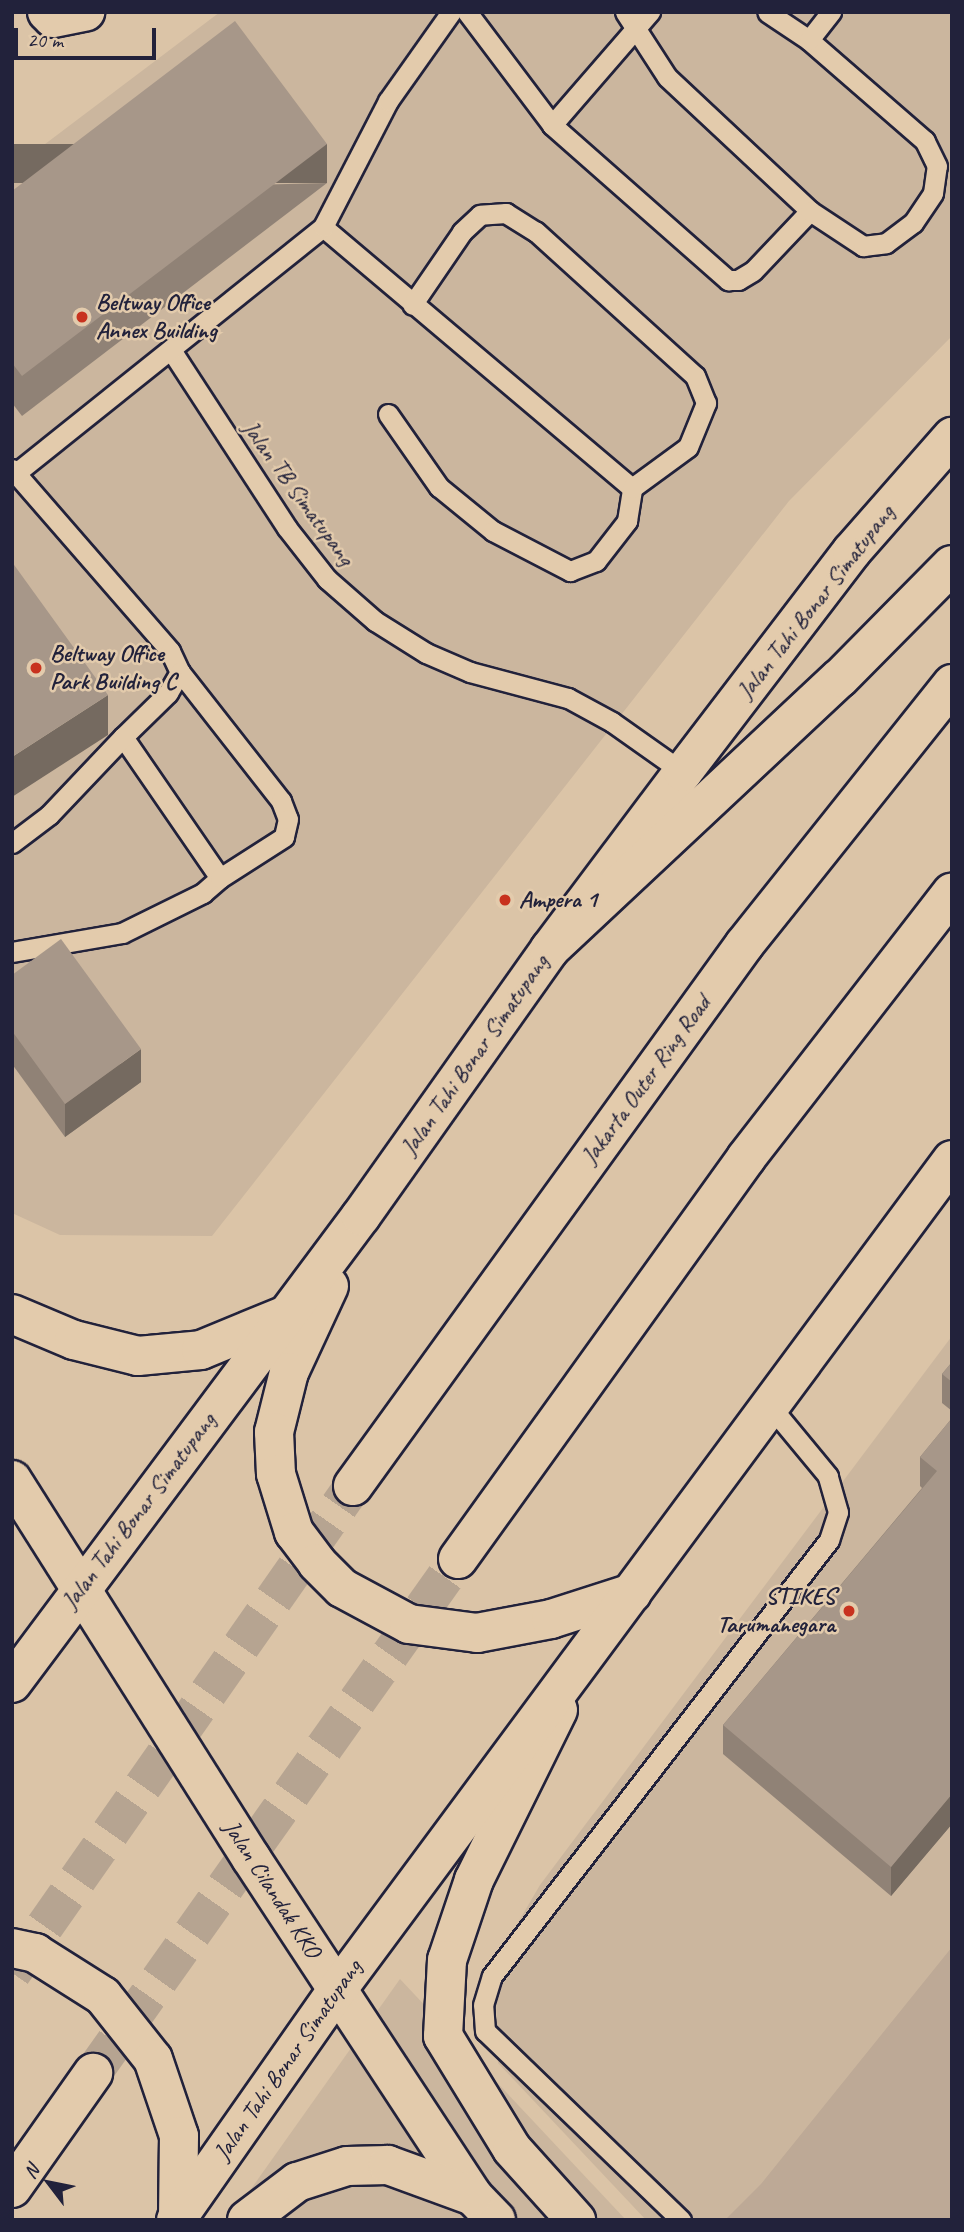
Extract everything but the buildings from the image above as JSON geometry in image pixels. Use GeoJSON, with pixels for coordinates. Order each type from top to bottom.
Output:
{"type":"FeatureCollection","features":[{"type":"Feature","properties":{"kind":"main road"},"geometry":{"type":"LineString","coordinates":[[47,12],[53,18],[85,12]]}},
{"type":"Feature","properties":{"kind":"main road","name":"Jalan Tahi Bonar Simatupang"},"geometry":{"type":"LineString","coordinates":[[12,1683],[81,1586],[361,1216],[550,949],[683,772],[852,551],[952,437]]}},
{"type":"Feature","properties":{"kind":"main road"},"geometry":{"type":"LineString","coordinates":[[550,949],[840,678],[952,565]]}},
{"type":"Feature","properties":{"kind":"main road","name":"Jakarta Outer Ring Road"},"geometry":{"type":"LineString","coordinates":[[353,1486],[744,945],[952,684]]}},
{"type":"Feature","properties":{"kind":"main road"},"geometry":{"type":"LineString","coordinates":[[458,1559],[746,1158],[952,891]]}},
{"type":"Feature","properties":{"kind":"main road","name":"Jalan Tahi Bonar Simatupang"},"geometry":{"type":"LineString","coordinates":[[177,2218],[337,1990],[952,1160]]}},
{"type":"Feature","properties":{"kind":"main road"},"geometry":{"type":"LineString","coordinates":[[361,1216],[289,1372],[274,1432],[276,1474],[294,1532],[342,1588],[409,1624],[477,1633],[551,1619],[632,1593]]}},
{"type":"Feature","properties":{"kind":"main road"},"geometry":{"type":"LineString","coordinates":[[12,1314],[74,1340],[138,1356],[201,1350],[287,1315]]}},
{"type":"Feature","properties":{"kind":"main road","name":"Jalan Cilandak KKO"},"geometry":{"type":"LineString","coordinates":[[12,1480],[337,1990],[484,2208]]}},
{"type":"Feature","properties":{"kind":"main road"},"geometry":{"type":"LineString","coordinates":[[576,2220],[512,2149],[459,2069],[443,2036],[443,1993],[447,1960],[474,1880],[586,1656]]}},
{"type":"Feature","properties":{"kind":"main road"},"geometry":{"type":"LineString","coordinates":[[12,1948],[35,1953],[103,1996],[153,2059],[179,2136],[177,2218]]}},
{"type":"Feature","properties":{"kind":"main road"},"geometry":{"type":"LineString","coordinates":[[12,2188],[93,2073]]}},
{"type":"Feature","properties":{"kind":"main road"},"geometry":{"type":"LineString","coordinates":[[247,2220],[297,2182],[347,2166],[388,2165],[484,2208]]}},
{"type":"Feature","properties":{"kind":"lane"},"geometry":{"type":"LineString","coordinates":[[12,952],[122,933],[203,893],[220,878],[284,836],[288,819],[281,800],[180,672],[170,650],[14,471],[171,350],[323,227],[388,101],[451,12]]}},
{"type":"Feature","properties":{"kind":"lane"},"geometry":{"type":"LineString","coordinates":[[467,12],[552,125],[728,280],[738,280],[753,271],[810,211]]}},
{"type":"Feature","properties":{"kind":"lane"},"geometry":{"type":"LineString","coordinates":[[552,125],[629,20],[650,12]]}},
{"type":"Feature","properties":{"kind":"lane"},"geometry":{"type":"LineString","coordinates":[[629,20],[667,76],[810,211],[863,246],[886,243],[913,223],[933,193],[937,166],[925,141],[809,40],[767,12]]}},
{"type":"Feature","properties":{"kind":"lane"},"geometry":{"type":"LineString","coordinates":[[809,40],[831,12]]}},
{"type":"Feature","properties":{"kind":"lane"},"geometry":{"type":"LineString","coordinates":[[388,414],[439,487],[493,531],[570,571],[596,561],[626,521],[632,488],[688,447],[706,403],[695,376],[536,232],[506,213],[480,215],[462,232],[412,305]]}},
{"type":"Feature","properties":{"kind":"lane"},"geometry":{"type":"LineString","coordinates":[[323,227],[412,305],[632,488]]}},
{"type":"Feature","properties":{"kind":"lane","name":"Jalan TB Simatupang"},"geometry":{"type":"LineString","coordinates":[[171,350],[287,528],[327,579],[374,621],[426,653],[470,672],[568,698],[638,740],[683,772]]}},
{"type":"Feature","properties":{"kind":"lane"},"geometry":{"type":"LineString","coordinates":[[12,843],[49,815],[168,694],[180,672]]}},
{"type":"Feature","properties":{"kind":"lane"},"geometry":{"type":"LineString","coordinates":[[123,737],[220,878]]}},
{"type":"Feature","properties":{"kind":"lane"},"geometry":{"type":"LineString","coordinates":[[681,2220],[485,2031],[482,2005],[492,1976],[829,1540],[838,1512],[828,1476],[769,1406]]}},
{"type":"Feature","properties":{"kind":"shaded area"},"geometry":{"type":"Polygon","coordinates":[[[220,12],[952,12],[952,336],[789,501],[212,1236],[60,1235],[12,1213],[12,169],[220,12]]]}},
{"type":"Feature","properties":{"kind":"shaded area","name":"STIKES Tarumanegara"},"geometry":{"type":"Polygon","coordinates":[[[952,1336],[952,2220],[646,2220],[498,2063],[495,1962],[540,1885],[952,1336]]]}},
{"type":"Feature","properties":{"kind":"shaded area"},"geometry":{"type":"Polygon","coordinates":[[[952,1947],[952,2220],[729,2220],[727,2218],[761,2184],[952,1947]]]}},
{"type":"Feature","properties":{"kind":"shaded area"},"geometry":{"type":"Polygon","coordinates":[[[400,1979],[626,2220],[229,2220],[400,1979]]]}},
{"type":"Feature","properties":{"kind":"tunnel"},"geometry":{"type":"LineString","coordinates":[[12,1973],[353,1486]]}},
{"type":"Feature","properties":{"kind":"tunnel"},"geometry":{"type":"LineString","coordinates":[[93,2073],[458,1559]]}},
{"type":"Feature","properties":{"kind":"place","name":"Beltway Office Annex Building"},"geometry":{"type":"Point","coordinates":[82,317]}},
{"type":"Feature","properties":{"kind":"place","name":"Beltway Office Park Building C"},"geometry":{"type":"Point","coordinates":[36,668]}},
{"type":"Feature","properties":{"kind":"place","name":"Ampera 1"},"geometry":{"type":"Point","coordinates":[505,900]}},
{"type":"Feature","properties":{"kind":"place","name":"STIKES Tarumanegara"},"geometry":{"type":"Point","coordinates":[849,1611]}}]}
